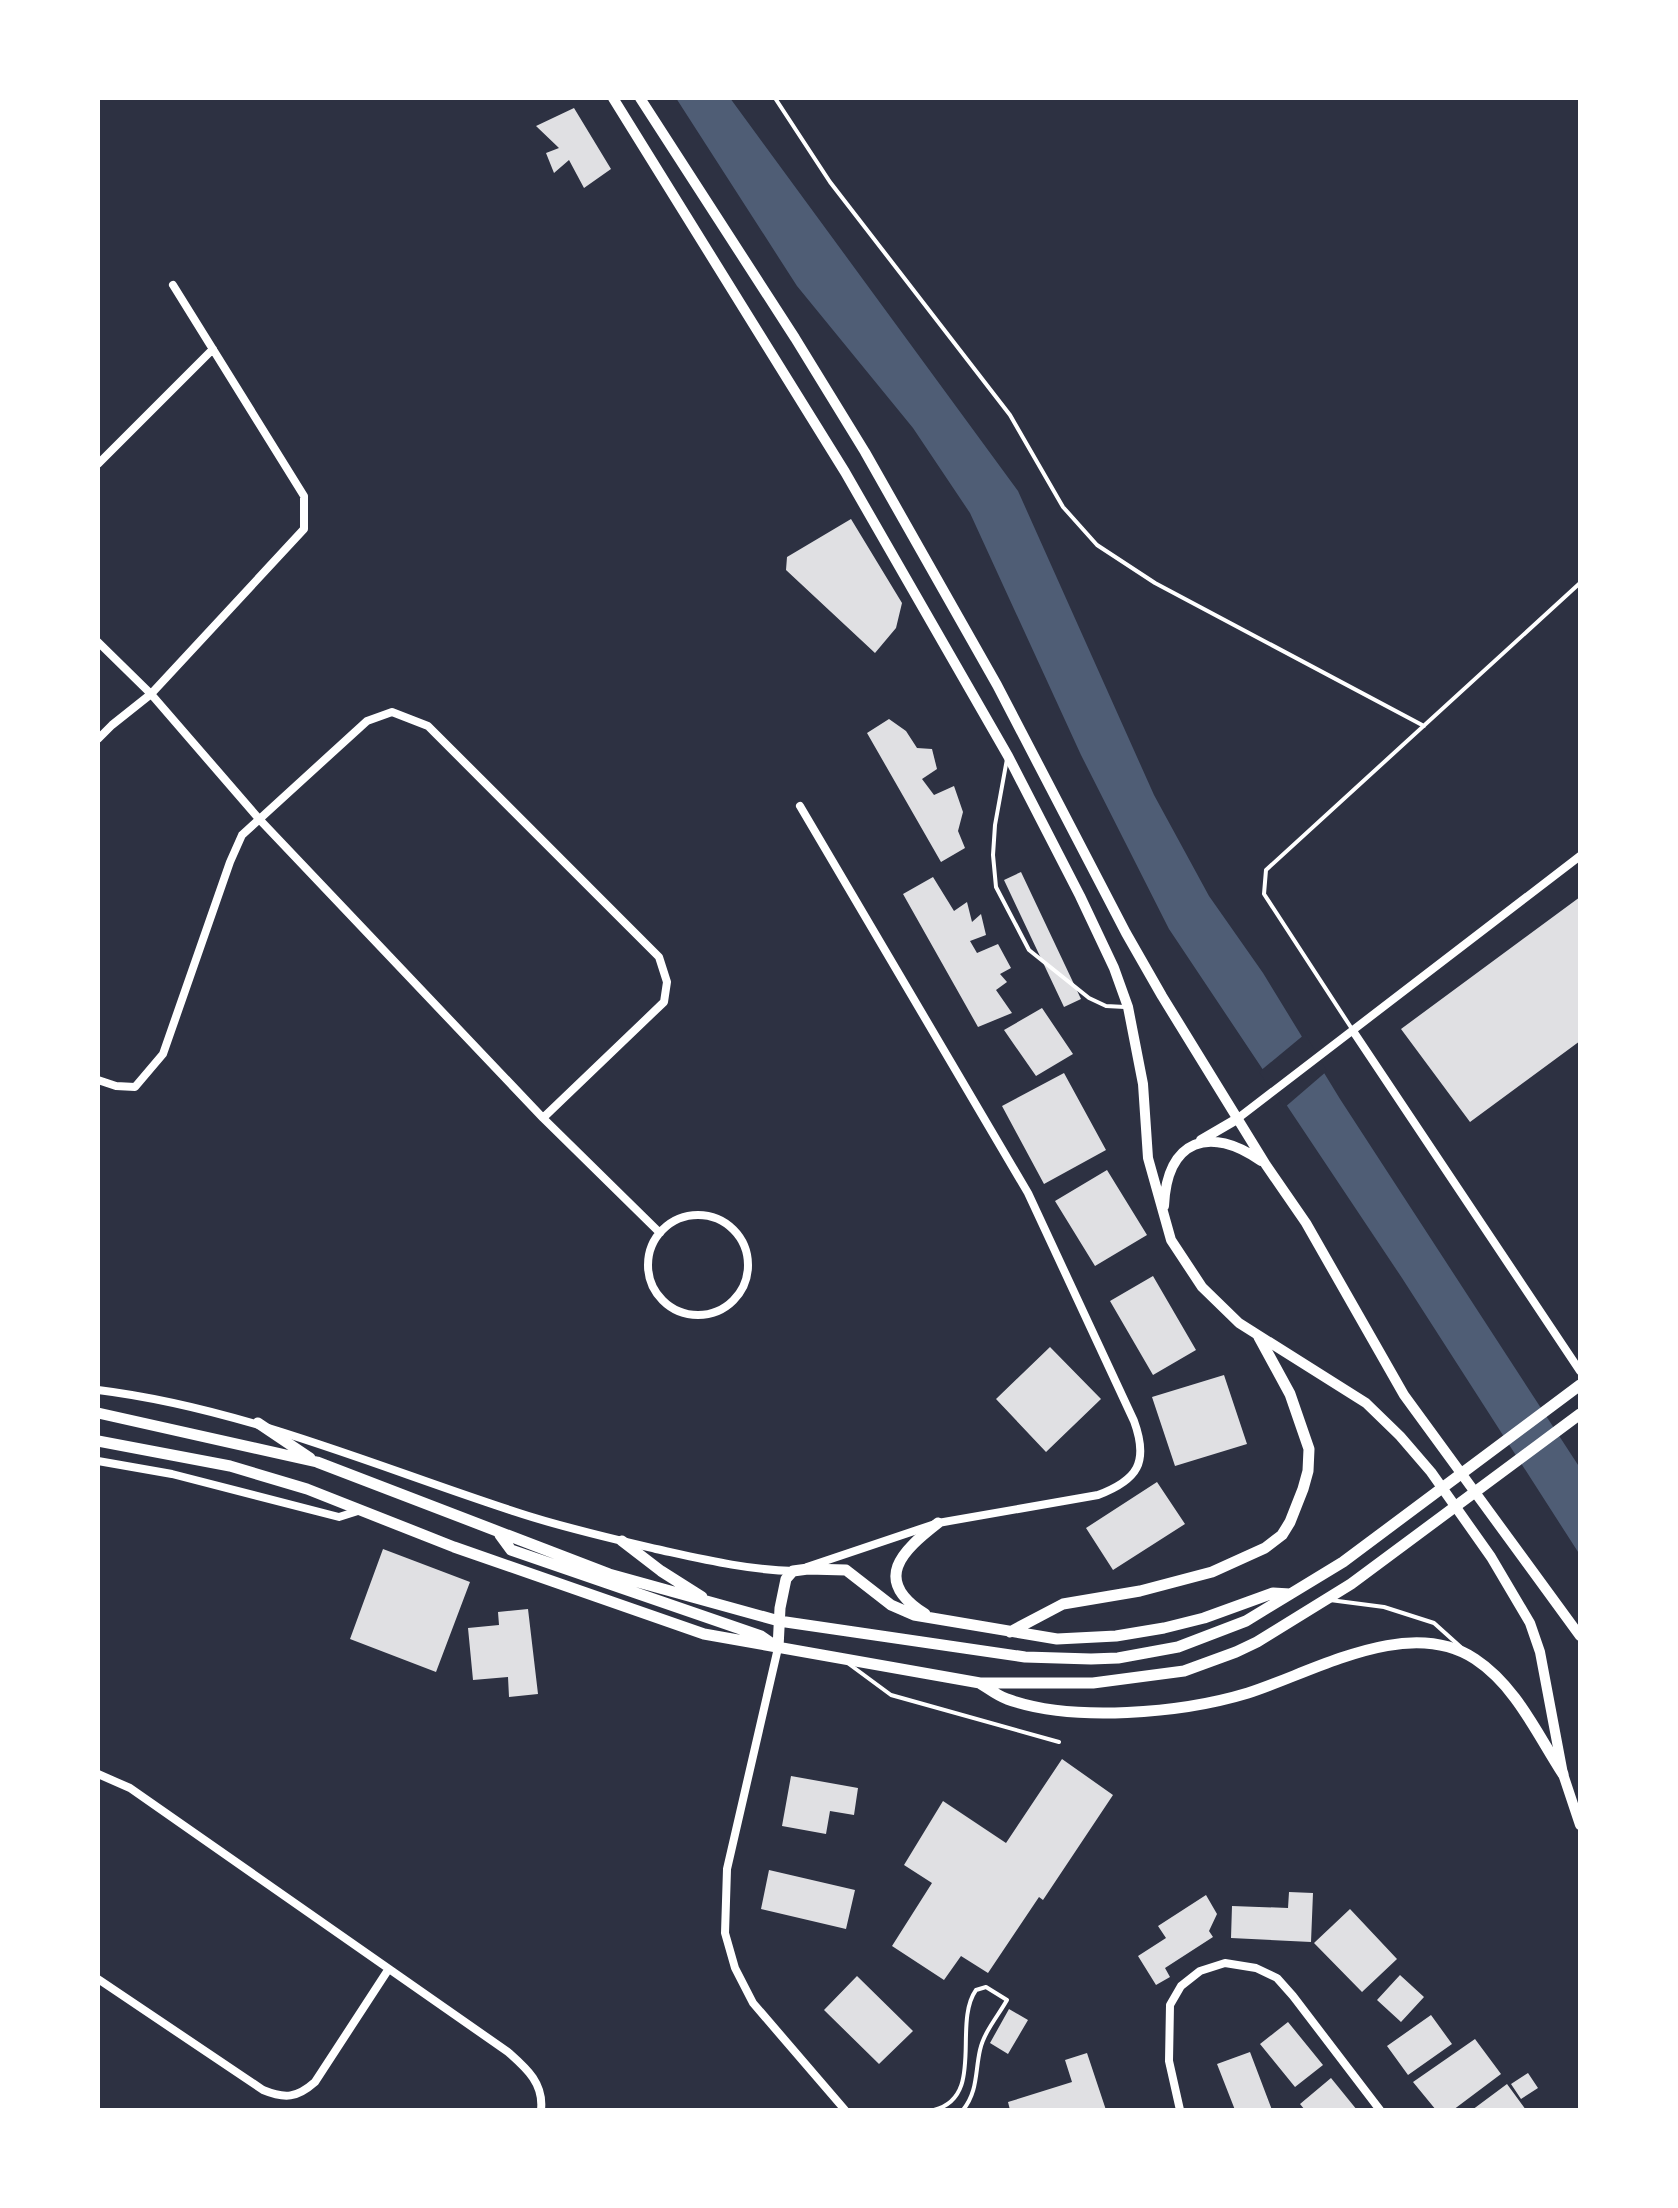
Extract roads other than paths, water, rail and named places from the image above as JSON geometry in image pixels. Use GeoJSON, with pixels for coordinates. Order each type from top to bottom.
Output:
{"type":"FeatureCollection","features":[{"type":"Feature","properties":{"kind":"main road"},"geometry":{"type":"LineString","coordinates":[[1010,1632],[1063,1604],[1140,1591],[1212,1572],[1265,1548],[1282,1535],[1297,1508],[1303,1489],[1309,1449],[1290,1394],[1259,1337]]}},
{"type":"Feature","properties":{"kind":"main road"},"geometry":{"type":"LineString","coordinates":[[98,1413],[317,1462],[609,1574],[779,1621],[1025,1657],[1118,1658],[1178,1647],[1227,1630],[1292,1594],[1343,1562],[1580,1385]]}},
{"type":"Feature","properties":{"kind":"main road"},"geometry":{"type":"LineString","coordinates":[[98,1441],[230,1466],[307,1489],[454,1547],[704,1634],[980,1683],[1093,1683],[1184,1671],[1236,1652],[1328,1600],[1580,1414]]}},
{"type":"Feature","properties":{"kind":"main road"},"geometry":{"type":"LineString","coordinates":[[258,1423],[317,1462]]}},
{"type":"Feature","properties":{"kind":"main road"},"geometry":{"type":"LineString","coordinates":[[932,1619],[905,1598],[895,1579],[903,1554],[938,1523]]}},
{"type":"Feature","properties":{"kind":"main road"},"geometry":{"type":"LineString","coordinates":[[497,1532],[511,1550],[761,1636],[778,1648]]}},
{"type":"Feature","properties":{"kind":"main road"},"geometry":{"type":"LineString","coordinates":[[622,1541],[661,1571],[713,1604]]}},
{"type":"Feature","properties":{"kind":"main road"},"geometry":{"type":"LineString","coordinates":[[778,1648],[782,1588],[793,1571],[822,1568],[846,1570],[891,1605],[914,1615],[1057,1639],[1116,1636],[1204,1618],[1273,1593],[1292,1594]]}},
{"type":"Feature","properties":{"kind":"main road"},"geometry":{"type":"LineString","coordinates":[[980,1683],[1004,1698],[1032,1707],[1142,1712],[1193,1706],[1244,1694],[1363,1651],[1393,1643],[1424,1642],[1473,1658],[1496,1676],[1512,1694],[1563,1774]]}},
{"type":"Feature","properties":{"kind":"street"},"geometry":{"type":"LineString","coordinates":[[613,98],[845,472],[1008,756],[1080,896],[1114,968],[1128,1007],[1143,1084],[1148,1158],[1171,1240],[1202,1287],[1239,1323],[1366,1403],[1400,1436],[1431,1472],[1491,1557],[1530,1623],[1540,1652],[1563,1774],[1580,1825]]}},
{"type":"Feature","properties":{"kind":"street"},"geometry":{"type":"LineString","coordinates":[[640,98],[865,452],[997,685],[1126,933],[1237,1119],[1338,1275],[1404,1395],[1580,1636]]}},
{"type":"Feature","properties":{"kind":"street"},"geometry":{"type":"LineString","coordinates":[[98,739],[151,694],[304,529],[304,496],[173,285]]}},
{"type":"Feature","properties":{"kind":"street"},"geometry":{"type":"LineString","coordinates":[[98,464],[213,349]]}},
{"type":"Feature","properties":{"kind":"street"},"geometry":{"type":"LineString","coordinates":[[98,642],[151,694],[260,820],[543,1118],[660,1233]]}},
{"type":"Feature","properties":{"kind":"street"},"geometry":{"type":"LineString","coordinates":[[98,1080],[116,1086],[135,1087],[163,1054],[242,835],[367,721],[392,712],[428,726],[659,957],[667,982],[664,1002],[543,1118]]}},
{"type":"Feature","properties":{"kind":"street"},"geometry":{"type":"LineString","coordinates":[[98,1390],[151,1397],[258,1423],[519,1514],[622,1541],[733,1565],[793,1571],[938,1523],[1098,1495],[1119,1487],[1134,1475],[1141,1456],[1140,1438],[1028,1193],[800,806]]}},
{"type":"Feature","properties":{"kind":"street"},"geometry":{"type":"LineString","coordinates":[[1164,1219],[1169,1176],[1181,1154],[1189,1147],[1237,1119],[1580,856]]}},
{"type":"Feature","properties":{"kind":"street"},"geometry":{"type":"LineString","coordinates":[[1349,1034],[1580,1371]]}},
{"type":"Feature","properties":{"kind":"street"},"geometry":{"type":"LineString","coordinates":[[1189,1147],[1207,1142],[1233,1144],[1266,1165]]}},
{"type":"Feature","properties":{"kind":"street"},"geometry":{"type":"LineString","coordinates":[[693,1215],[703,1215],[728,1224],[747,1251],[749,1269],[741,1294],[727,1308],[704,1316],[692,1316],[673,1309],[659,1297],[651,1284],[648,1266],[650,1249],[660,1233],[678,1219],[693,1215]]}},
{"type":"Feature","properties":{"kind":"street"},"geometry":{"type":"LineString","coordinates":[[98,1461],[172,1474],[339,1517],[363,1509]]}},
{"type":"Feature","properties":{"kind":"street"},"geometry":{"type":"LineString","coordinates":[[778,1648],[727,1869],[725,1933],[735,1968],[753,2003],[845,2110]]}},
{"type":"Feature","properties":{"kind":"street"},"geometry":{"type":"LineString","coordinates":[[98,1774],[130,1788],[525,2067],[533,2074],[542,2105],[547,2110]]}},
{"type":"Feature","properties":{"kind":"street"},"geometry":{"type":"LineString","coordinates":[[1180,2110],[1169,2061],[1170,2005],[1181,1986],[1200,1971],[1225,1963],[1256,1968],[1277,1978],[1380,2110]]}},
{"type":"Feature","properties":{"kind":"street"},"geometry":{"type":"LineString","coordinates":[[98,1979],[263,2090],[281,2098],[301,2095],[315,2082],[388,1970]]}},
{"type":"Feature","properties":{"kind":"street"},"geometry":{"type":"LineString","coordinates":[[534,2110],[542,2105]]}},
{"type":"Feature","properties":{"kind":"lane"},"geometry":{"type":"LineString","coordinates":[[775,98],[830,182],[1010,415],[1063,507],[1097,545],[1155,583],[1424,726]]}},
{"type":"Feature","properties":{"kind":"lane"},"geometry":{"type":"LineString","coordinates":[[1349,1034],[1264,894],[1266,870],[1580,583]]}},
{"type":"Feature","properties":{"kind":"lane"},"geometry":{"type":"LineString","coordinates":[[1008,756],[995,825],[993,855],[996,887],[1029,950],[1089,998],[1106,1006],[1128,1007]]}},
{"type":"Feature","properties":{"kind":"lane"},"geometry":{"type":"LineString","coordinates":[[1328,1600],[1384,1607],[1434,1623],[1473,1658]]}},
{"type":"Feature","properties":{"kind":"lane"},"geometry":{"type":"LineString","coordinates":[[844,1660],[891,1695],[1059,1742]]}},
{"type":"Feature","properties":{"kind":"lane"},"geometry":{"type":"LineString","coordinates":[[934,2110],[943,2108],[960,2091],[965,2070],[966,2011],[976,1990],[986,1987],[1007,2000],[986,2034],[980,2050],[977,2081],[970,2102],[963,2110]]}},
{"type":"Feature","properties":{"kind":"water"},"geometry":{"type":"Polygon","coordinates":[[[676,98],[730,98],[1018,491],[1154,795],[1209,896],[1263,973],[1340,1099],[1580,1468],[1580,1555],[1402,1278],[1169,929],[1081,755],[970,513],[913,428],[797,286],[676,98]]]}}]}
